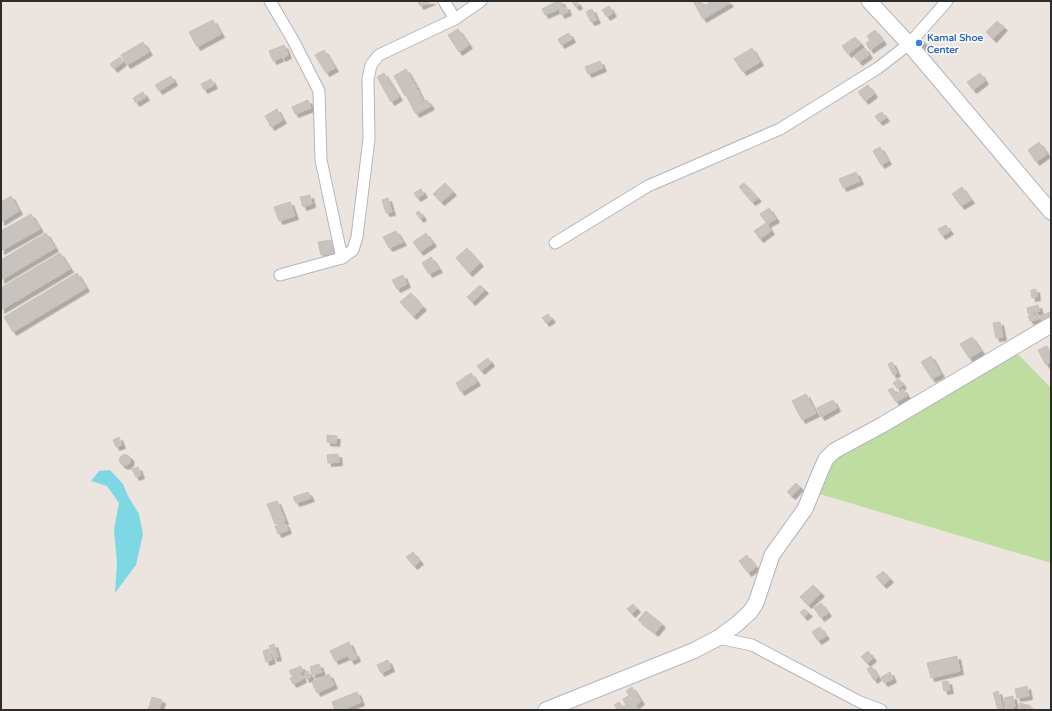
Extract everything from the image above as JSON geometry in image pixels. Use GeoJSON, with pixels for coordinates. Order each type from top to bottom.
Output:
{"type":"FeatureCollection","features":[{"type":"Feature","properties":{"kind":"main road"},"geometry":{"type":"LineString","coordinates":[[869,1],[909,44],[1051,212]]}},
{"type":"Feature","properties":{"kind":"main road"},"geometry":{"type":"LineString","coordinates":[[546,710],[693,651],[718,638],[750,612],[756,603],[772,556],[805,509],[826,459],[834,451],[882,425],[1051,325]]}},
{"type":"Feature","properties":{"kind":"street"},"geometry":{"type":"LineString","coordinates":[[270,1],[293,40],[319,91],[321,160],[342,258]]}},
{"type":"Feature","properties":{"kind":"street"},"geometry":{"type":"LineString","coordinates":[[444,1],[455,19]]}},
{"type":"Feature","properties":{"kind":"street"},"geometry":{"type":"LineString","coordinates":[[280,275],[342,258],[353,250],[357,237],[369,139],[368,79],[370,64],[379,56],[455,19],[481,1]]}},
{"type":"Feature","properties":{"kind":"street"},"geometry":{"type":"LineString","coordinates":[[555,243],[648,186],[780,129],[878,68],[909,44],[947,1]]}},
{"type":"Feature","properties":{"kind":"street"},"geometry":{"type":"LineString","coordinates":[[718,638],[752,645],[864,706],[881,710]]}},
{"type":"Feature","properties":{"kind":"green space"},"geometry":{"type":"Polygon","coordinates":[[[1012,348],[1051,388],[1051,563],[813,492],[826,459],[1012,348]]]}},
{"type":"Feature","properties":{"kind":"water"},"geometry":{"type":"Polygon","coordinates":[[[110,470],[123,484],[128,496],[139,514],[143,534],[136,565],[115,593],[117,563],[114,530],[119,503],[107,486],[91,481],[99,471],[110,470]]]}},
{"type":"Feature","properties":{"kind":"building"},"geometry":{"type":"Polygon","coordinates":[[[418,1],[432,1],[420,6],[418,1]]]}},
{"type":"Feature","properties":{"kind":"building"},"geometry":{"type":"Polygon","coordinates":[[[561,1],[563,7],[545,15],[542,9],[561,1]]]}},
{"type":"Feature","properties":{"kind":"building"},"geometry":{"type":"Polygon","coordinates":[[[571,1],[576,1],[579,5],[576,7],[571,1]]]}},
{"type":"Feature","properties":{"kind":"building"},"geometry":{"type":"Polygon","coordinates":[[[693,1],[701,1],[704,6],[712,1],[728,1],[730,3],[703,19],[693,1]]]}},
{"type":"Feature","properties":{"kind":"building"},"geometry":{"type":"Polygon","coordinates":[[[566,6],[568,12],[561,15],[559,9],[566,6]]]}},
{"type":"Feature","properties":{"kind":"building"},"geometry":{"type":"Polygon","coordinates":[[[609,6],[613,13],[607,17],[602,10],[609,6]]]}},
{"type":"Feature","properties":{"kind":"building"},"geometry":{"type":"Polygon","coordinates":[[[592,9],[597,20],[591,22],[586,12],[592,9]]]}},
{"type":"Feature","properties":{"kind":"building"},"geometry":{"type":"Polygon","coordinates":[[[213,20],[221,34],[197,47],[189,32],[213,20]]]}},
{"type":"Feature","properties":{"kind":"building"},"geometry":{"type":"Polygon","coordinates":[[[997,21],[1004,27],[993,39],[986,32],[997,21]]]}},
{"type":"Feature","properties":{"kind":"building"},"geometry":{"type":"Polygon","coordinates":[[[458,29],[469,45],[459,52],[448,35],[458,29]]]}},
{"type":"Feature","properties":{"kind":"building"},"geometry":{"type":"Polygon","coordinates":[[[875,30],[883,41],[870,50],[866,43],[870,40],[867,36],[875,30]]]}},
{"type":"Feature","properties":{"kind":"building"},"geometry":{"type":"Polygon","coordinates":[[[569,33],[572,39],[561,45],[558,39],[569,33]]]}},
{"type":"Feature","properties":{"kind":"building"},"geometry":{"type":"Polygon","coordinates":[[[855,37],[861,44],[848,54],[842,46],[855,37]]]}},
{"type":"Feature","properties":{"kind":"building"},"geometry":{"type":"Polygon","coordinates":[[[920,38],[925,43],[921,47],[916,42],[920,38]]]}},
{"type":"Feature","properties":{"kind":"building"},"geometry":{"type":"Polygon","coordinates":[[[143,42],[149,52],[127,65],[121,55],[143,42]]]}},
{"type":"Feature","properties":{"kind":"building"},"geometry":{"type":"Polygon","coordinates":[[[284,45],[288,55],[282,58],[277,48],[284,45]]]}},
{"type":"Feature","properties":{"kind":"building"},"geometry":{"type":"Polygon","coordinates":[[[276,48],[280,58],[273,61],[269,51],[276,48]]]}},
{"type":"Feature","properties":{"kind":"building"},"geometry":{"type":"Polygon","coordinates":[[[752,48],[760,62],[743,72],[734,59],[752,48]]]}},
{"type":"Feature","properties":{"kind":"building"},"geometry":{"type":"Polygon","coordinates":[[[865,48],[869,55],[859,62],[854,56],[865,48]]]}},
{"type":"Feature","properties":{"kind":"building"},"geometry":{"type":"Polygon","coordinates":[[[324,50],[335,68],[326,73],[315,55],[324,50]]]}},
{"type":"Feature","properties":{"kind":"building"},"geometry":{"type":"Polygon","coordinates":[[[120,57],[123,62],[114,69],[110,64],[120,57]]]}},
{"type":"Feature","properties":{"kind":"building"},"geometry":{"type":"Polygon","coordinates":[[[600,61],[603,68],[588,74],[585,67],[600,61]]]}},
{"type":"Feature","properties":{"kind":"building"},"geometry":{"type":"Polygon","coordinates":[[[406,69],[417,88],[405,96],[394,76],[406,69]]]}},
{"type":"Feature","properties":{"kind":"building"},"geometry":{"type":"Polygon","coordinates":[[[384,73],[399,97],[391,102],[377,77],[384,73]]]}},
{"type":"Feature","properties":{"kind":"building"},"geometry":{"type":"Polygon","coordinates":[[[980,73],[985,81],[973,90],[967,82],[980,73]]]}},
{"type":"Feature","properties":{"kind":"building"},"geometry":{"type":"Polygon","coordinates":[[[171,76],[174,82],[159,91],[155,85],[171,76]]]}},
{"type":"Feature","properties":{"kind":"building"},"geometry":{"type":"Polygon","coordinates":[[[211,79],[214,85],[204,90],[201,84],[211,79]]]}},
{"type":"Feature","properties":{"kind":"building"},"geometry":{"type":"Polygon","coordinates":[[[868,85],[874,94],[865,101],[858,92],[868,85]]]}},
{"type":"Feature","properties":{"kind":"building"},"geometry":{"type":"Polygon","coordinates":[[[417,89],[423,101],[412,107],[406,95],[417,89]]]}},
{"type":"Feature","properties":{"kind":"building"},"geometry":{"type":"Polygon","coordinates":[[[143,92],[146,97],[136,103],[133,98],[143,92]]]}},
{"type":"Feature","properties":{"kind":"building"},"geometry":{"type":"Polygon","coordinates":[[[308,100],[311,108],[295,114],[292,107],[308,100]]]}},
{"type":"Feature","properties":{"kind":"building"},"geometry":{"type":"Polygon","coordinates":[[[427,100],[431,106],[416,114],[412,108],[427,100]]]}},
{"type":"Feature","properties":{"kind":"building"},"geometry":{"type":"Polygon","coordinates":[[[277,109],[283,120],[271,127],[265,116],[277,109]]]}},
{"type":"Feature","properties":{"kind":"building"},"geometry":{"type":"Polygon","coordinates":[[[882,112],[886,118],[879,122],[875,116],[882,112]]]}},
{"type":"Feature","properties":{"kind":"building"},"geometry":{"type":"Polygon","coordinates":[[[1039,142],[1047,154],[1036,162],[1028,150],[1039,142]]]}},
{"type":"Feature","properties":{"kind":"building"},"geometry":{"type":"Polygon","coordinates":[[[880,147],[888,161],[881,165],[873,151],[880,147]]]}},
{"type":"Feature","properties":{"kind":"building"},"geometry":{"type":"Polygon","coordinates":[[[856,172],[860,181],[843,188],[839,179],[856,172]]]}},
{"type":"Feature","properties":{"kind":"building"},"geometry":{"type":"Polygon","coordinates":[[[445,183],[453,192],[441,202],[433,194],[445,183]]]}},
{"type":"Feature","properties":{"kind":"building"},"geometry":{"type":"Polygon","coordinates":[[[744,183],[758,198],[752,202],[739,187],[744,183]]]}},
{"type":"Feature","properties":{"kind":"building"},"geometry":{"type":"Polygon","coordinates":[[[962,187],[971,200],[961,206],[952,194],[962,187]]]}},
{"type":"Feature","properties":{"kind":"building"},"geometry":{"type":"Polygon","coordinates":[[[421,189],[424,194],[417,198],[414,193],[421,189]]]}},
{"type":"Feature","properties":{"kind":"building"},"geometry":{"type":"Polygon","coordinates":[[[310,195],[312,204],[303,207],[300,197],[310,195]]]}},
{"type":"Feature","properties":{"kind":"building"},"geometry":{"type":"Polygon","coordinates":[[[11,196],[19,211],[1,222],[1,202],[11,196]]]}},
{"type":"Feature","properties":{"kind":"building"},"geometry":{"type":"Polygon","coordinates":[[[388,198],[392,212],[386,213],[382,200],[388,198]]]}},
{"type":"Feature","properties":{"kind":"building"},"geometry":{"type":"Polygon","coordinates":[[[290,202],[295,216],[279,221],[274,207],[290,202]]]}},
{"type":"Feature","properties":{"kind":"building"},"geometry":{"type":"Polygon","coordinates":[[[769,208],[776,219],[767,224],[760,214],[769,208]]]}},
{"type":"Feature","properties":{"kind":"building"},"geometry":{"type":"Polygon","coordinates":[[[419,211],[423,217],[420,219],[416,213],[419,211]]]}},
{"type":"Feature","properties":{"kind":"building"},"geometry":{"type":"Polygon","coordinates":[[[31,214],[40,229],[1,251],[1,231],[31,214]]]}},
{"type":"Feature","properties":{"kind":"building"},"geometry":{"type":"Polygon","coordinates":[[[766,223],[771,231],[760,239],[754,231],[766,223]]]}},
{"type":"Feature","properties":{"kind":"building"},"geometry":{"type":"Polygon","coordinates":[[[946,225],[950,231],[942,236],[938,229],[946,225]]]}},
{"type":"Feature","properties":{"kind":"building"},"geometry":{"type":"Polygon","coordinates":[[[396,231],[403,242],[389,248],[383,237],[396,231]]]}},
{"type":"Feature","properties":{"kind":"building"},"geometry":{"type":"Polygon","coordinates":[[[46,233],[55,248],[1,280],[1,260],[46,233]]]}},
{"type":"Feature","properties":{"kind":"building"},"geometry":{"type":"Polygon","coordinates":[[[426,233],[433,243],[420,252],[413,242],[426,233]]]}},
{"type":"Feature","properties":{"kind":"building"},"geometry":{"type":"Polygon","coordinates":[[[331,240],[334,253],[321,255],[318,242],[331,240]]]}},
{"type":"Feature","properties":{"kind":"building"},"geometry":{"type":"Polygon","coordinates":[[[467,248],[480,263],[469,273],[456,258],[467,248]]]}},
{"type":"Feature","properties":{"kind":"building"},"geometry":{"type":"Polygon","coordinates":[[[60,253],[70,269],[1,310],[1,288],[60,253]]]}},
{"type":"Feature","properties":{"kind":"building"},"geometry":{"type":"Polygon","coordinates":[[[431,257],[439,269],[429,274],[422,263],[431,257]]]}},
{"type":"Feature","properties":{"kind":"building"},"geometry":{"type":"Polygon","coordinates":[[[77,273],[86,288],[13,332],[4,317],[77,273]]]}},
{"type":"Feature","properties":{"kind":"building"},"geometry":{"type":"Polygon","coordinates":[[[403,275],[407,284],[397,289],[392,280],[403,275]]]}},
{"type":"Feature","properties":{"kind":"building"},"geometry":{"type":"Polygon","coordinates":[[[480,285],[485,290],[472,302],[467,297],[480,285]]]}},
{"type":"Feature","properties":{"kind":"building"},"geometry":{"type":"Polygon","coordinates":[[[1036,289],[1037,297],[1032,298],[1031,290],[1036,289]]]}},
{"type":"Feature","properties":{"kind":"building"},"geometry":{"type":"Polygon","coordinates":[[[411,293],[423,307],[413,316],[400,302],[411,293]]]}},
{"type":"Feature","properties":{"kind":"building"},"geometry":{"type":"Polygon","coordinates":[[[1038,305],[1040,311],[1028,314],[1027,308],[1038,305]]]}},
{"type":"Feature","properties":{"kind":"building"},"geometry":{"type":"Polygon","coordinates":[[[1049,312],[1051,317],[1042,321],[1040,317],[1049,312]]]}},
{"type":"Feature","properties":{"kind":"building"},"geometry":{"type":"Polygon","coordinates":[[[548,314],[552,319],[546,323],[542,318],[548,314]]]}},
{"type":"Feature","properties":{"kind":"building"},"geometry":{"type":"Polygon","coordinates":[[[1038,314],[1039,319],[1030,321],[1028,316],[1038,314]]]}},
{"type":"Feature","properties":{"kind":"building"},"geometry":{"type":"Polygon","coordinates":[[[1000,322],[1003,337],[996,338],[993,323],[1000,322]]]}},
{"type":"Feature","properties":{"kind":"building"},"geometry":{"type":"Polygon","coordinates":[[[972,337],[981,351],[969,358],[960,344],[972,337]]]}},
{"type":"Feature","properties":{"kind":"building"},"geometry":{"type":"Polygon","coordinates":[[[1047,346],[1051,353],[1051,362],[1046,365],[1038,350],[1047,346]]]}},
{"type":"Feature","properties":{"kind":"building"},"geometry":{"type":"Polygon","coordinates":[[[931,356],[941,374],[932,379],[921,362],[931,356]]]}},
{"type":"Feature","properties":{"kind":"building"},"geometry":{"type":"Polygon","coordinates":[[[488,358],[491,363],[481,371],[477,366],[488,358]]]}},
{"type":"Feature","properties":{"kind":"building"},"geometry":{"type":"Polygon","coordinates":[[[892,362],[897,373],[893,375],[888,364],[892,362]]]}},
{"type":"Feature","properties":{"kind":"building"},"geometry":{"type":"Polygon","coordinates":[[[471,373],[477,382],[461,392],[456,383],[471,373]]]}},
{"type":"Feature","properties":{"kind":"building"},"geometry":{"type":"Polygon","coordinates":[[[899,379],[903,385],[898,389],[893,383],[899,379]]]}},
{"type":"Feature","properties":{"kind":"building"},"geometry":{"type":"Polygon","coordinates":[[[893,388],[896,394],[903,389],[907,396],[896,402],[888,390],[893,388]]]}},
{"type":"Feature","properties":{"kind":"building"},"geometry":{"type":"Polygon","coordinates":[[[806,394],[816,413],[802,420],[792,401],[806,394]]]}},
{"type":"Feature","properties":{"kind":"building"},"geometry":{"type":"Polygon","coordinates":[[[833,400],[837,408],[821,417],[817,408],[833,400]]]}},
{"type":"Feature","properties":{"kind":"building"},"geometry":{"type":"Polygon","coordinates":[[[327,435],[337,436],[336,443],[327,442],[327,435]]]}},
{"type":"Feature","properties":{"kind":"building"},"geometry":{"type":"Polygon","coordinates":[[[119,437],[122,445],[116,447],[113,440],[119,437]]]}},
{"type":"Feature","properties":{"kind":"building"},"geometry":{"type":"Polygon","coordinates":[[[125,454],[129,456],[131,460],[129,464],[125,466],[121,464],[119,460],[121,456],[125,454]]]}},
{"type":"Feature","properties":{"kind":"building"},"geometry":{"type":"Polygon","coordinates":[[[338,454],[339,462],[328,463],[327,455],[338,454]]]}},
{"type":"Feature","properties":{"kind":"building"},"geometry":{"type":"Polygon","coordinates":[[[138,467],[141,475],[136,477],[132,469],[138,467]]]}},
{"type":"Feature","properties":{"kind":"building"},"geometry":{"type":"Polygon","coordinates":[[[796,483],[800,487],[792,496],[787,492],[796,483]]]}},
{"type":"Feature","properties":{"kind":"building"},"geometry":{"type":"Polygon","coordinates":[[[308,492],[311,498],[296,503],[293,497],[308,492]]]}},
{"type":"Feature","properties":{"kind":"building"},"geometry":{"type":"Polygon","coordinates":[[[277,501],[285,521],[275,524],[267,504],[277,501]]]}},
{"type":"Feature","properties":{"kind":"building"},"geometry":{"type":"Polygon","coordinates":[[[285,523],[288,530],[278,534],[275,526],[285,523]]]}},
{"type":"Feature","properties":{"kind":"building"},"geometry":{"type":"Polygon","coordinates":[[[413,552],[420,561],[414,566],[406,557],[413,552]]]}},
{"type":"Feature","properties":{"kind":"building"},"geometry":{"type":"Polygon","coordinates":[[[747,555],[756,567],[748,573],[739,561],[747,555]]]}},
{"type":"Feature","properties":{"kind":"building"},"geometry":{"type":"Polygon","coordinates":[[[883,571],[890,579],[883,585],[876,577],[883,571]]]}},
{"type":"Feature","properties":{"kind":"building"},"geometry":{"type":"Polygon","coordinates":[[[813,585],[821,593],[808,605],[800,597],[813,585]]]}},
{"type":"Feature","properties":{"kind":"building"},"geometry":{"type":"Polygon","coordinates":[[[821,603],[828,613],[821,618],[814,608],[821,603]]]}},
{"type":"Feature","properties":{"kind":"building"},"geometry":{"type":"Polygon","coordinates":[[[633,604],[637,609],[632,614],[627,609],[633,604]]]}},
{"type":"Feature","properties":{"kind":"building"},"geometry":{"type":"Polygon","coordinates":[[[804,609],[809,613],[804,617],[800,612],[804,609]]]}},
{"type":"Feature","properties":{"kind":"building"},"geometry":{"type":"Polygon","coordinates":[[[646,611],[662,624],[655,633],[638,620],[646,611]]]}},
{"type":"Feature","properties":{"kind":"building"},"geometry":{"type":"Polygon","coordinates":[[[820,627],[826,636],[818,641],[812,632],[820,627]]]}},
{"type":"Feature","properties":{"kind":"building"},"geometry":{"type":"Polygon","coordinates":[[[349,642],[354,653],[335,661],[330,651],[349,642]]]}},
{"type":"Feature","properties":{"kind":"building"},"geometry":{"type":"Polygon","coordinates":[[[274,644],[278,657],[274,658],[269,646],[274,644]]]}},
{"type":"Feature","properties":{"kind":"building"},"geometry":{"type":"Polygon","coordinates":[[[269,649],[272,660],[266,662],[263,651],[269,649]]]}},
{"type":"Feature","properties":{"kind":"building"},"geometry":{"type":"Polygon","coordinates":[[[868,651],[873,658],[867,663],[861,657],[868,651]]]}},
{"type":"Feature","properties":{"kind":"building"},"geometry":{"type":"Polygon","coordinates":[[[355,653],[357,658],[351,661],[348,656],[355,653]]]}},
{"type":"Feature","properties":{"kind":"building"},"geometry":{"type":"Polygon","coordinates":[[[957,656],[960,671],[931,678],[927,663],[957,656]]]}},
{"type":"Feature","properties":{"kind":"building"},"geometry":{"type":"Polygon","coordinates":[[[388,660],[391,668],[381,673],[377,665],[388,660]]]}},
{"type":"Feature","properties":{"kind":"building"},"geometry":{"type":"Polygon","coordinates":[[[319,664],[322,672],[312,675],[310,667],[319,664]]]}},
{"type":"Feature","properties":{"kind":"building"},"geometry":{"type":"Polygon","coordinates":[[[301,666],[303,671],[292,676],[289,671],[301,666]]]}},
{"type":"Feature","properties":{"kind":"building"},"geometry":{"type":"Polygon","coordinates":[[[871,666],[878,677],[874,680],[867,669],[871,666]]]}},
{"type":"Feature","properties":{"kind":"building"},"geometry":{"type":"Polygon","coordinates":[[[308,671],[311,677],[306,679],[304,673],[308,671]]]}},
{"type":"Feature","properties":{"kind":"building"},"geometry":{"type":"Polygon","coordinates":[[[890,672],[893,679],[884,683],[881,677],[890,672]]]}},
{"type":"Feature","properties":{"kind":"building"},"geometry":{"type":"Polygon","coordinates":[[[301,674],[303,679],[293,684],[290,678],[301,674]]]}},
{"type":"Feature","properties":{"kind":"building"},"geometry":{"type":"Polygon","coordinates":[[[329,674],[334,685],[317,693],[312,682],[329,674]]]}},
{"type":"Feature","properties":{"kind":"building"},"geometry":{"type":"Polygon","coordinates":[[[948,681],[950,690],[944,691],[942,682],[948,681]]]}},
{"type":"Feature","properties":{"kind":"building"},"geometry":{"type":"Polygon","coordinates":[[[1027,686],[1029,696],[1017,698],[1015,689],[1027,686]]]}},
{"type":"Feature","properties":{"kind":"building"},"geometry":{"type":"Polygon","coordinates":[[[632,687],[641,701],[636,705],[626,691],[632,687]]]}},
{"type":"Feature","properties":{"kind":"building"},"geometry":{"type":"Polygon","coordinates":[[[998,691],[1003,708],[998,710],[993,693],[998,691]]]}},
{"type":"Feature","properties":{"kind":"building"},"geometry":{"type":"Polygon","coordinates":[[[357,692],[361,702],[342,710],[335,710],[332,702],[357,692]]]}},
{"type":"Feature","properties":{"kind":"building"},"geometry":{"type":"Polygon","coordinates":[[[628,696],[638,710],[618,710],[614,705],[619,702],[623,707],[626,705],[623,699],[628,696]]]}},
{"type":"Feature","properties":{"kind":"building"},"geometry":{"type":"Polygon","coordinates":[[[1013,696],[1015,706],[1005,708],[1004,698],[1013,696]]]}},
{"type":"Feature","properties":{"kind":"building"},"geometry":{"type":"Polygon","coordinates":[[[152,697],[162,700],[159,710],[148,710],[152,697]]]}},
{"type":"Feature","properties":{"kind":"building"},"geometry":{"type":"Polygon","coordinates":[[[1020,703],[1031,706],[1030,710],[1019,710],[1020,703]]]}},
{"type":"Feature","properties":{"kind":"building"},"geometry":{"type":"Polygon","coordinates":[[[1013,707],[1014,710],[1004,710],[1013,707]]]}},
{"type":"Feature","properties":{"kind":"place","name":"Kamal Shoe Center"},"geometry":{"type":"Point","coordinates":[919,43]}}]}
